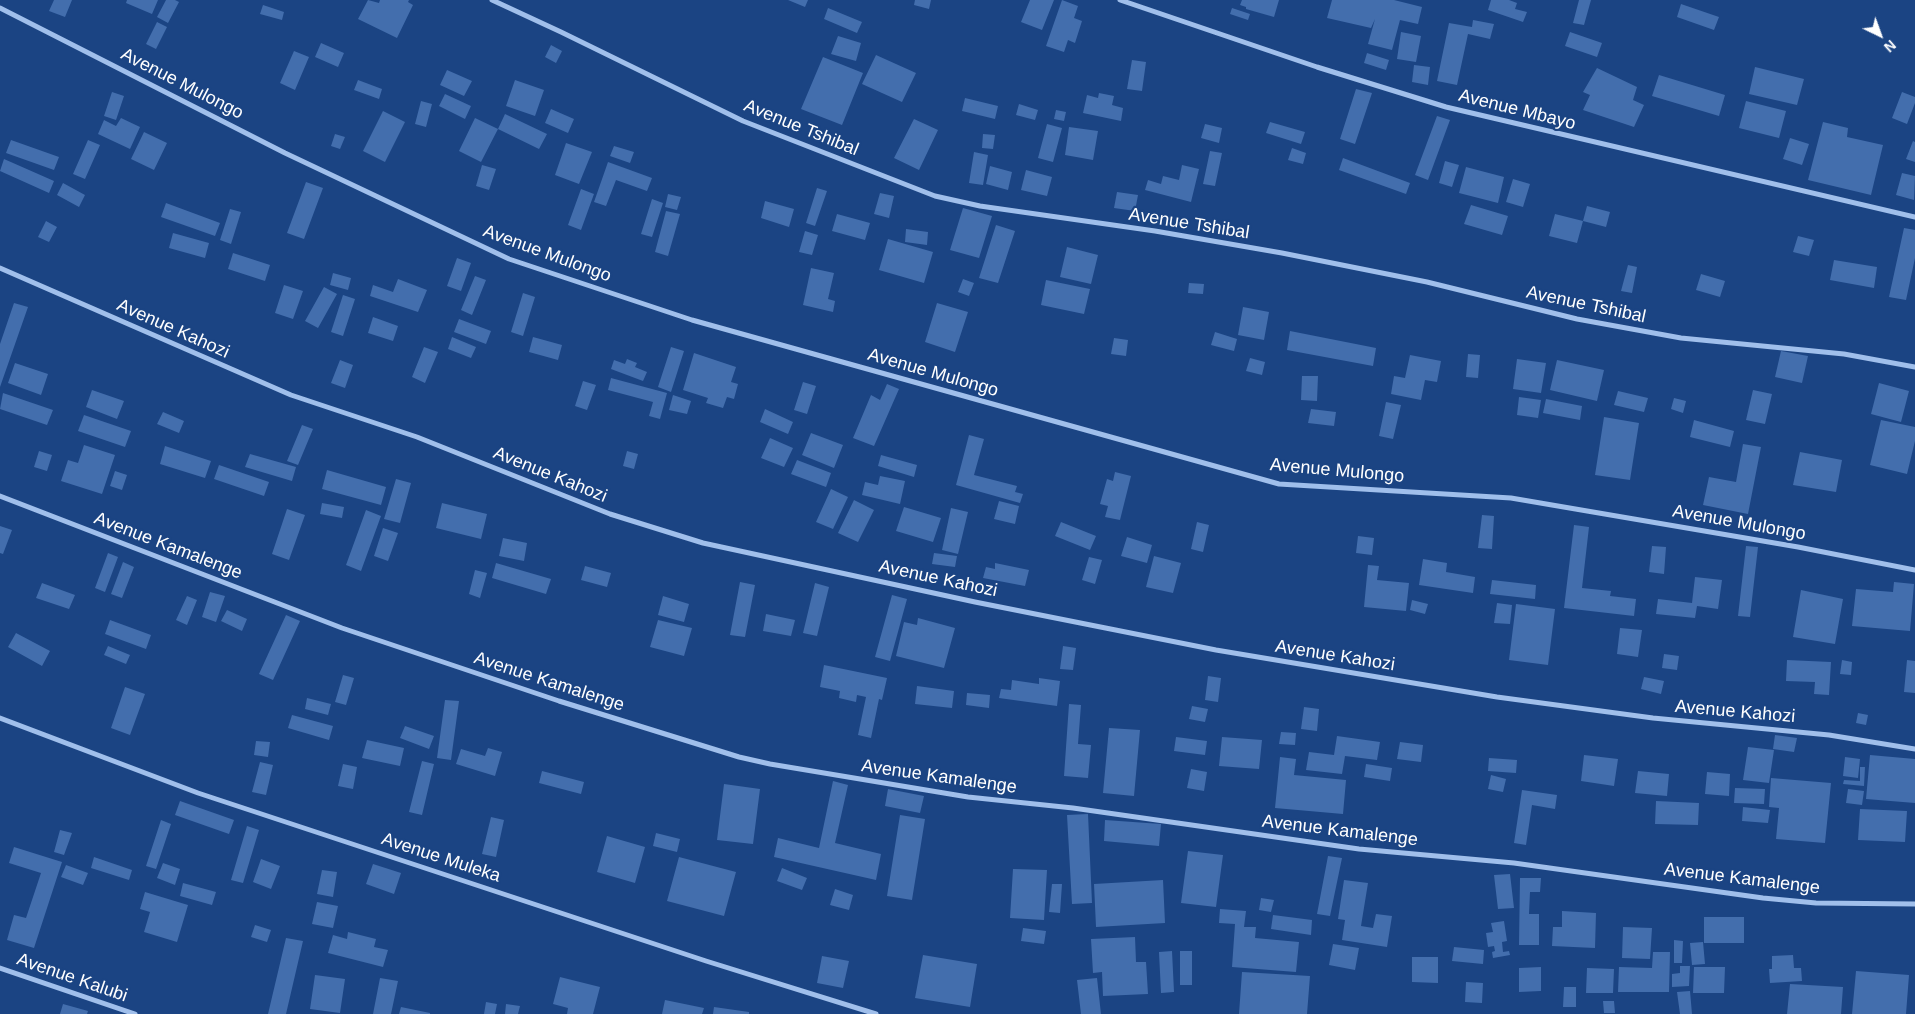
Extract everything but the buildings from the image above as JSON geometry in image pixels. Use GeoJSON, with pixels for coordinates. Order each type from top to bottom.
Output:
{"type":"FeatureCollection","features":[{"type":"Feature","properties":{"kind":"street","name":"Avenue Tshibal"},"geometry":{"type":"LineString","coordinates":[[492,0],[743,121],[935,196],[980,206],[1155,231],[1282,253],[1427,282],[1577,319],[1662,334],[1844,354],[1915,367]]}},
{"type":"Feature","properties":{"kind":"street","name":"Avenue Mbayo"},"geometry":{"type":"LineString","coordinates":[[1120,0],[1317,67],[1446,107],[1915,217]]}},
{"type":"Feature","properties":{"kind":"street","name":"Avenue Mulongo"},"geometry":{"type":"LineString","coordinates":[[0,8],[285,153],[509,259],[692,320],[1279,484],[1512,498],[1798,547],[1915,570]]}},
{"type":"Feature","properties":{"kind":"street","name":"Avenue Kahozi"},"geometry":{"type":"LineString","coordinates":[[0,268],[291,395],[416,437],[610,514],[703,543],[975,602],[1216,650],[1497,697],[1653,718],[1829,735],[1915,749]]}},
{"type":"Feature","properties":{"kind":"street","name":"Avenue Kamalenge"},"geometry":{"type":"LineString","coordinates":[[0,496],[342,628],[559,701],[739,757],[770,764],[968,797],[1073,808],[1359,849],[1514,863],[1763,898],[1816,903],[1915,904]]}},
{"type":"Feature","properties":{"kind":"street","name":"Avenue Muleka"},"geometry":{"type":"LineString","coordinates":[[0,718],[198,794],[706,961],[876,1014]]}},
{"type":"Feature","properties":{"kind":"street","name":"Avenue Kalubi"},"geometry":{"type":"LineString","coordinates":[[0,968],[135,1014]]}}]}
